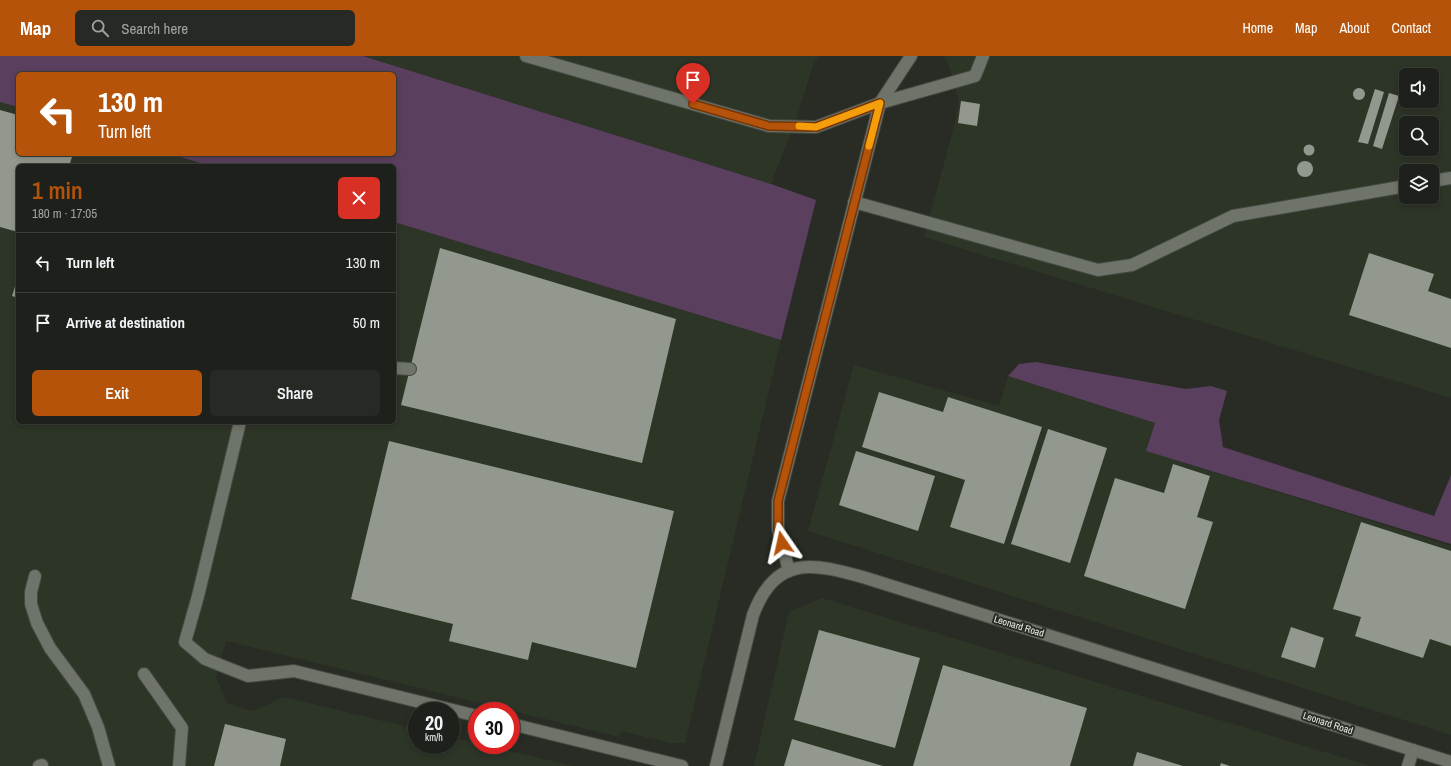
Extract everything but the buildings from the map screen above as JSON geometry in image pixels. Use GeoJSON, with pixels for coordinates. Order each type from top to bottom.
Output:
{"type":"FeatureCollection","features":[{"type":"Feature","properties":{"kind":"street"},"geometry":{"type":"LineString","coordinates":[[526,56],[769,126],[816,127],[880,103],[975,76],[983,56]]}},
{"type":"Feature","properties":{"kind":"street"},"geometry":{"type":"LineString","coordinates":[[789,571],[778,529],[778,501],[880,103],[911,56]]}},
{"type":"Feature","properties":{"kind":"street"},"geometry":{"type":"LineString","coordinates":[[1439,181],[1451,178]]}},
{"type":"Feature","properties":{"kind":"street"},"geometry":{"type":"LineString","coordinates":[[854,202],[1098,270],[1132,265],[1233,216],[1399,187]]}},
{"type":"Feature","properties":{"kind":"street"},"geometry":{"type":"LineString","coordinates":[[396,368],[410,369]]}},
{"type":"Feature","properties":{"kind":"street"},"geometry":{"type":"LineString","coordinates":[[240,424],[200,588],[185,642],[205,659],[248,676],[294,671],[468,714]]}},
{"type":"Feature","properties":{"kind":"street","name":"Leonard Road"},"geometry":{"type":"LineString","coordinates":[[716,766],[753,615],[758,601],[765,590],[782,574],[801,567],[810,566],[839,570],[1451,762]]}},
{"type":"Feature","properties":{"kind":"street"},"geometry":{"type":"LineString","coordinates":[[34,576],[31,604],[37,623],[50,648],[84,694],[98,726],[108,766]]}},
{"type":"Feature","properties":{"kind":"street"},"geometry":{"type":"LineString","coordinates":[[144,674],[182,728],[179,766]]}},
{"type":"Feature","properties":{"kind":"street"},"geometry":{"type":"LineString","coordinates":[[520,726],[682,766]]}},
{"type":"Feature","properties":{"kind":"street"},"geometry":{"type":"LineString","coordinates":[[1408,766],[1413,750]]}},
{"type":"Feature","properties":{"kind":"shaded area"},"geometry":{"type":"Polygon","coordinates":[[[0,56],[363,56],[771,184],[816,200],[781,340],[396,223],[396,164],[204,164],[178,156],[396,156],[396,72],[16,72],[16,106],[0,102],[0,56]]]}},
{"type":"Feature","properties":{"kind":"shaded area"},"geometry":{"type":"Polygon","coordinates":[[[363,56],[820,56],[813,65],[795,123],[771,184],[363,56]]]}},
{"type":"Feature","properties":{"kind":"shaded area"},"geometry":{"type":"Polygon","coordinates":[[[944,56],[1451,56],[1451,398],[924,237],[954,126],[959,101],[949,66],[944,56]]]}},
{"type":"Feature","properties":{"kind":"shaded area"},"geometry":{"type":"Polygon","coordinates":[[[0,102],[16,106],[16,156],[178,156],[204,164],[16,164],[16,424],[396,424],[396,223],[781,340],[685,743],[670,743],[621,731],[619,737],[520,713],[520,702],[476,702],[226,641],[216,677],[227,703],[252,711],[284,697],[408,727],[408,754],[460,754],[460,739],[468,741],[468,754],[520,753],[573,766],[0,766],[0,102]]]}},
{"type":"Feature","properties":{"kind":"shaded area"},"geometry":{"type":"Polygon","coordinates":[[[1036,362],[1186,389],[1211,386],[1227,391],[1219,420],[1223,447],[1434,516],[1451,475],[1451,544],[1146,451],[1155,423],[1008,376],[1019,364],[1036,362]]]}},
{"type":"Feature","properties":{"kind":"shaded area"},"geometry":{"type":"Polygon","coordinates":[[[854,365],[999,406],[1008,376],[1155,423],[1147,451],[1451,546],[1451,735],[808,531],[854,365]]]}},
{"type":"Feature","properties":{"kind":"shaded area"},"geometry":{"type":"Polygon","coordinates":[[[822,598],[1370,766],[754,766],[789,612],[822,598]]]}},
{"type":"Feature","properties":{"kind":"slow traffic"},"geometry":{"type":"LineString","coordinates":[[799,126],[816,127],[880,103],[869,146]]}},
{"type":"Feature","properties":{"kind":"route"},"geometry":{"type":"LineString","coordinates":[[693,104],[769,126],[816,127],[880,103],[778,501],[778,529],[782,543]]}}]}
